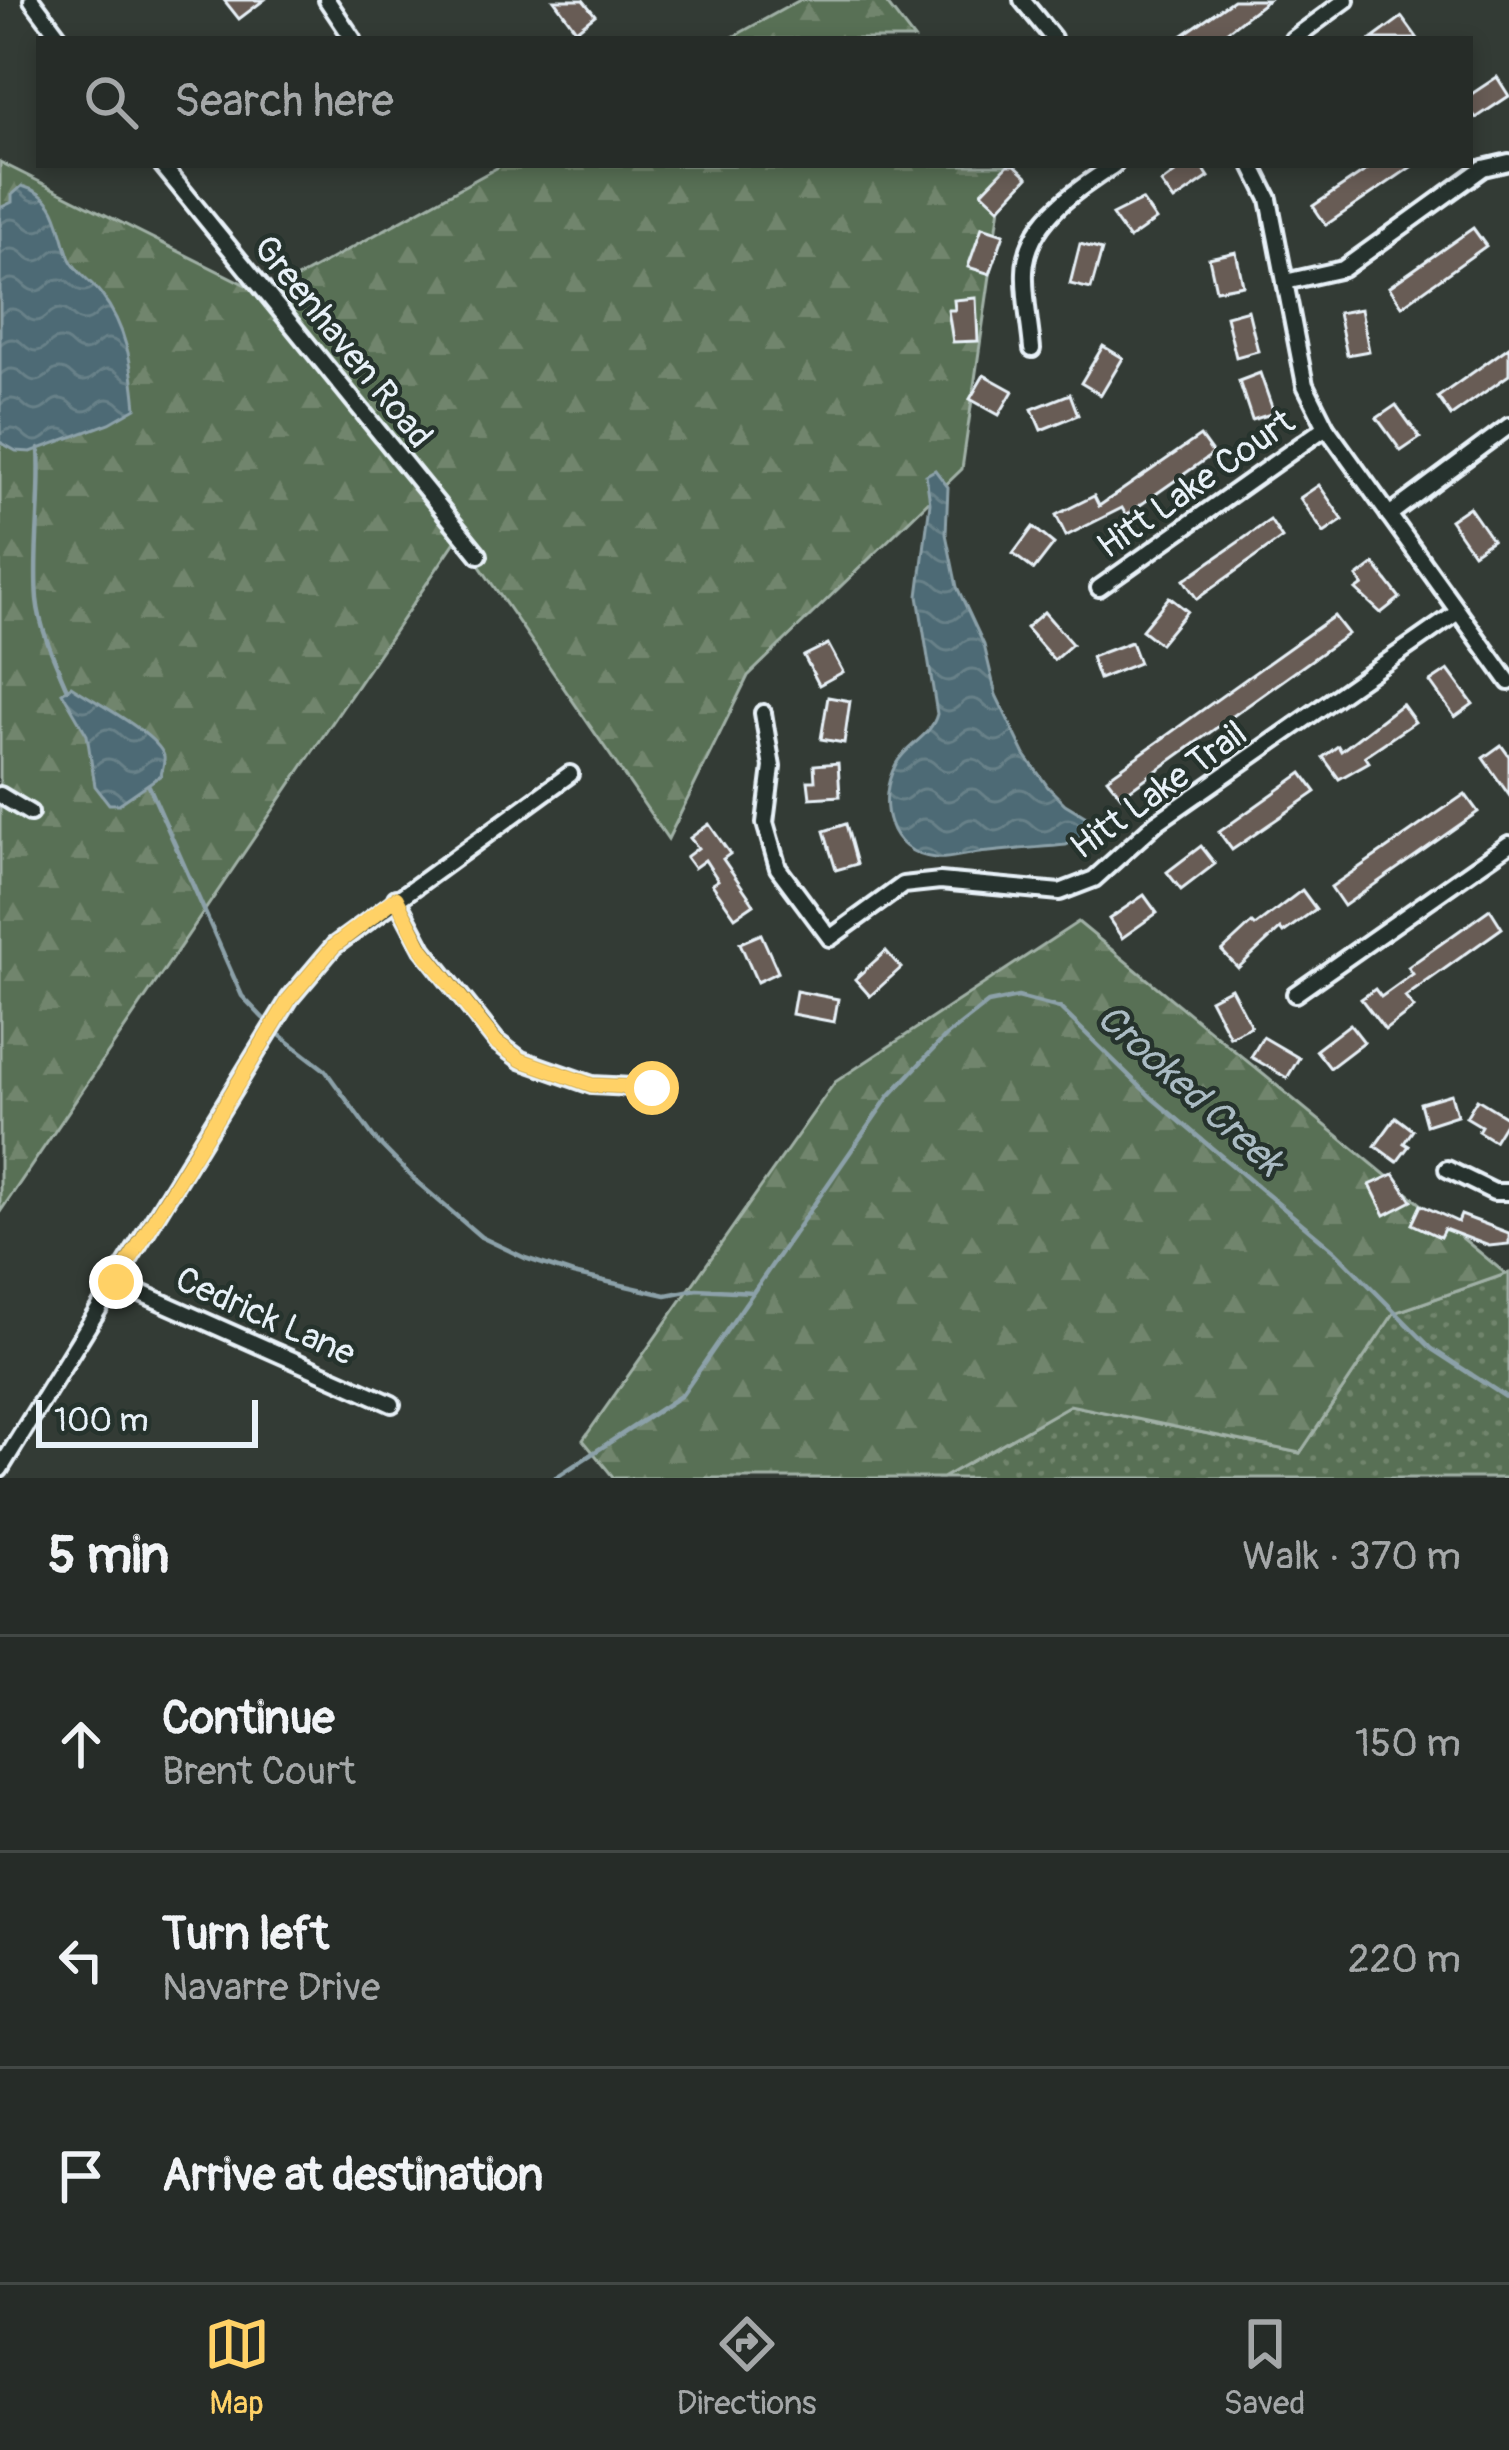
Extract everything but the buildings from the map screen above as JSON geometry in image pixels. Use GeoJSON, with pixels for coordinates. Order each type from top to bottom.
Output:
{"type":"FeatureCollection","features":[{"type":"Feature","properties":{"kind":"street"},"geometry":{"type":"LineString","coordinates":[[32,0],[59,36]]}},
{"type":"Feature","properties":{"kind":"street"},"geometry":{"type":"LineString","coordinates":[[327,0],[351,36]]}},
{"type":"Feature","properties":{"kind":"street"},"geometry":{"type":"LineString","coordinates":[[1022,0],[1051,36]]}},
{"type":"Feature","properties":{"kind":"street"},"geometry":{"type":"LineString","coordinates":[[1297,36],[1346,0]]}},
{"type":"Feature","properties":{"kind":"street"},"geometry":{"type":"LineString","coordinates":[[1285,282],[1343,269],[1483,168],[1509,162]]}},
{"type":"Feature","properties":{"kind":"street","name":"Greenhaven Road"},"geometry":{"type":"LineString","coordinates":[[164,168],[479,555]]}},
{"type":"Feature","properties":{"kind":"street"},"geometry":{"type":"LineString","coordinates":[[1032,349],[1024,268],[1039,230],[1062,200],[1110,168]]}},
{"type":"Feature","properties":{"kind":"street"},"geometry":{"type":"LineString","coordinates":[[1254,168],[1269,199],[1305,385],[1326,427],[1509,682]]}},
{"type":"Feature","properties":{"kind":"street"},"geometry":{"type":"LineString","coordinates":[[1389,514],[1509,426]]}},
{"type":"Feature","properties":{"kind":"street","name":"Hitt Lake Court"},"geometry":{"type":"LineString","coordinates":[[1099,588],[1326,427]]}},
{"type":"Feature","properties":{"kind":"street","name":"Hitt Lake Trail"},"geometry":{"type":"LineString","coordinates":[[763,713],[772,767],[765,823],[778,868],[830,938],[903,885],[940,881],[1060,892],[1094,879],[1156,823],[1458,612]]}},
{"type":"Feature","properties":{"kind":"street"},"geometry":{"type":"LineString","coordinates":[[0,1469],[290,998],[334,946],[571,774]]}},
{"type":"Feature","properties":{"kind":"street"},"geometry":{"type":"LineString","coordinates":[[0,795],[30,813]]}},
{"type":"Feature","properties":{"kind":"street"},"geometry":{"type":"LineString","coordinates":[[1294,994],[1503,848],[1509,869]]}},
{"type":"Feature","properties":{"kind":"street"},"geometry":{"type":"LineString","coordinates":[[396,898],[422,949],[496,1042],[521,1060],[592,1085],[652,1088]]}},
{"type":"Feature","properties":{"kind":"street"},"geometry":{"type":"LineString","coordinates":[[1447,1169],[1494,1192],[1509,1192]]}},
{"type":"Feature","properties":{"kind":"street","name":"Cedrick Lane"},"geometry":{"type":"LineString","coordinates":[[116,1282],[392,1404]]}},
{"type":"Feature","properties":{"kind":"green space"},"geometry":{"type":"Polygon","coordinates":[[[800,0],[884,0],[912,36],[734,36],[800,0]]]}},
{"type":"Feature","properties":{"kind":"green space"},"geometry":{"type":"Polygon","coordinates":[[[0,162],[266,295],[497,168],[1006,168],[962,469],[748,676],[668,839],[459,536],[0,1212],[0,162]]]}},
{"type":"Feature","properties":{"kind":"green space"},"geometry":{"type":"Polygon","coordinates":[[[1078,922],[1506,1274],[1394,1313],[1300,1453],[1070,1405],[942,1478],[614,1478],[583,1440],[835,1082],[1078,922]]]}},
{"type":"Feature","properties":{"kind":"green space"},"geometry":{"type":"Polygon","coordinates":[[[1509,1273],[1509,1478],[942,1478],[1070,1405],[1300,1453],[1394,1313],[1509,1273]]]}},
{"type":"Feature","properties":{"kind":"water"},"geometry":{"type":"Polygon","coordinates":[[[22,186],[51,205],[73,264],[117,320],[130,362],[136,408],[110,423],[31,452],[16,451],[0,442],[0,208],[12,202],[12,195],[22,186]]]}},
{"type":"Feature","properties":{"kind":"water"},"geometry":{"type":"Polygon","coordinates":[[[935,470],[948,487],[946,534],[957,587],[984,645],[996,695],[1025,755],[1048,787],[1088,818],[1084,836],[1066,845],[935,858],[906,846],[890,823],[887,794],[896,764],[930,729],[937,714],[918,596],[930,503],[926,475],[935,470]]]}},
{"type":"Feature","properties":{"kind":"water"},"geometry":{"type":"Polygon","coordinates":[[[71,686],[137,727],[164,756],[161,775],[119,804],[109,804],[95,786],[87,735],[62,692],[71,686]]]}},
{"type":"Feature","properties":{"kind":"waterway"},"geometry":{"type":"LineString","coordinates":[[39,448],[37,599],[67,689]]}},
{"type":"Feature","properties":{"kind":"waterway"},"geometry":{"type":"LineString","coordinates":[[149,786],[242,996],[263,1018]]}},
{"type":"Feature","properties":{"kind":"waterway","name":"Crooked Creek"},"geometry":{"type":"LineString","coordinates":[[555,1478],[682,1395],[889,1096],[946,1036],[988,1003],[1018,997],[1060,1008],[1152,1098],[1336,1252],[1432,1349],[1509,1399]]}},
{"type":"Feature","properties":{"kind":"waterway"},"geometry":{"type":"LineString","coordinates":[[281,1036],[325,1070],[375,1139],[481,1237],[573,1274],[666,1295],[697,1289],[753,1292]]}},
{"type":"Feature","properties":{"kind":"route"},"geometry":{"type":"LineString","coordinates":[[116,1282],[290,998],[334,946],[396,898],[422,949],[496,1042],[555,1075],[592,1085],[652,1088]]}}]}
